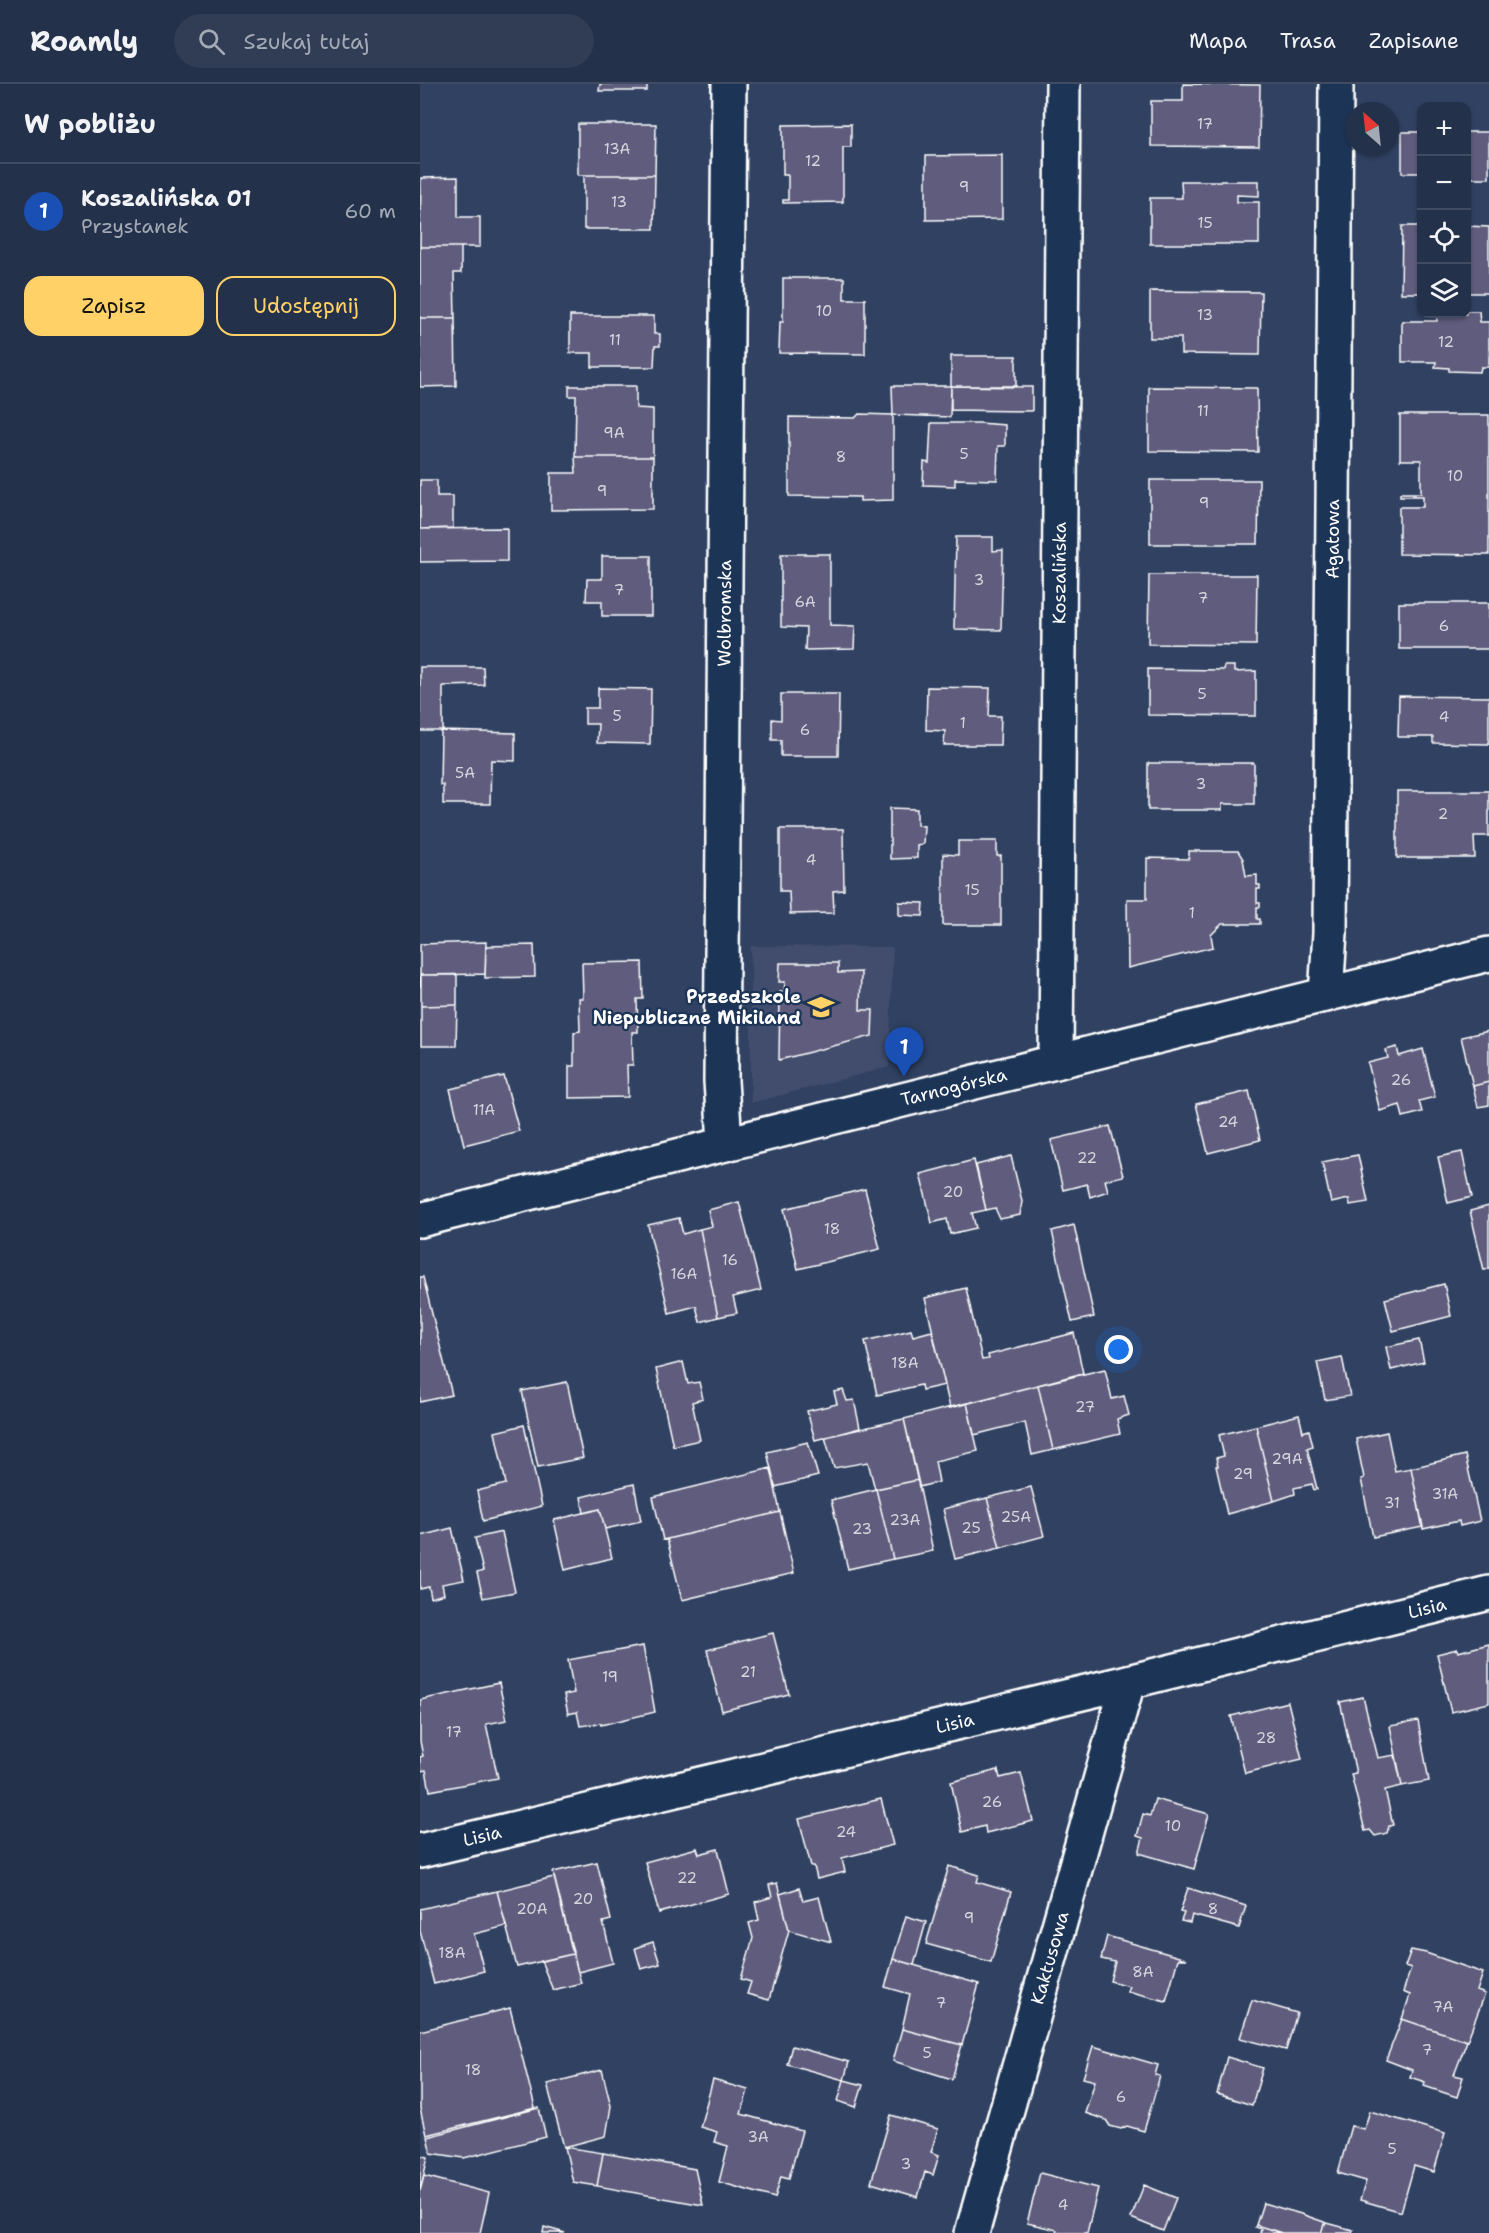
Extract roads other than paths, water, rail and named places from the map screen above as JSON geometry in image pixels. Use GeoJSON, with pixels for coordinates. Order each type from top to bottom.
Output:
{"type":"FeatureCollection","features":[{"type":"Feature","properties":{"kind":"street","name":"Wolbromska"},"geometry":{"type":"LineString","coordinates":[[725,1143],[721,1081],[729,84]]}},
{"type":"Feature","properties":{"kind":"street","name":"Koszalińska"},"geometry":{"type":"LineString","coordinates":[[1056,1062],[1063,84]]}},
{"type":"Feature","properties":{"kind":"street","name":"Agatowa"},"geometry":{"type":"LineString","coordinates":[[1326,994],[1330,921],[1336,84]]}},
{"type":"Feature","properties":{"kind":"street","name":"Tarnogórska"},"geometry":{"type":"LineString","coordinates":[[420,1220],[1489,954]]}},
{"type":"Feature","properties":{"kind":"street","name":"Lisia"},"geometry":{"type":"LineString","coordinates":[[420,1851],[1128,1682],[1489,1593]]}},
{"type":"Feature","properties":{"kind":"street","name":"Kaktusowa"},"geometry":{"type":"LineString","coordinates":[[972,2233],[1128,1682]]}},
{"type":"Feature","properties":{"kind":"place","name":"Przedszkole Niepubliczne Mikiland"},"geometry":{"type":"Point","coordinates":[821,1007]}},
{"type":"Feature","properties":{"kind":"place","name":"Koszalińska 01"},"geometry":{"type":"Point","coordinates":[904,1077]}}]}
